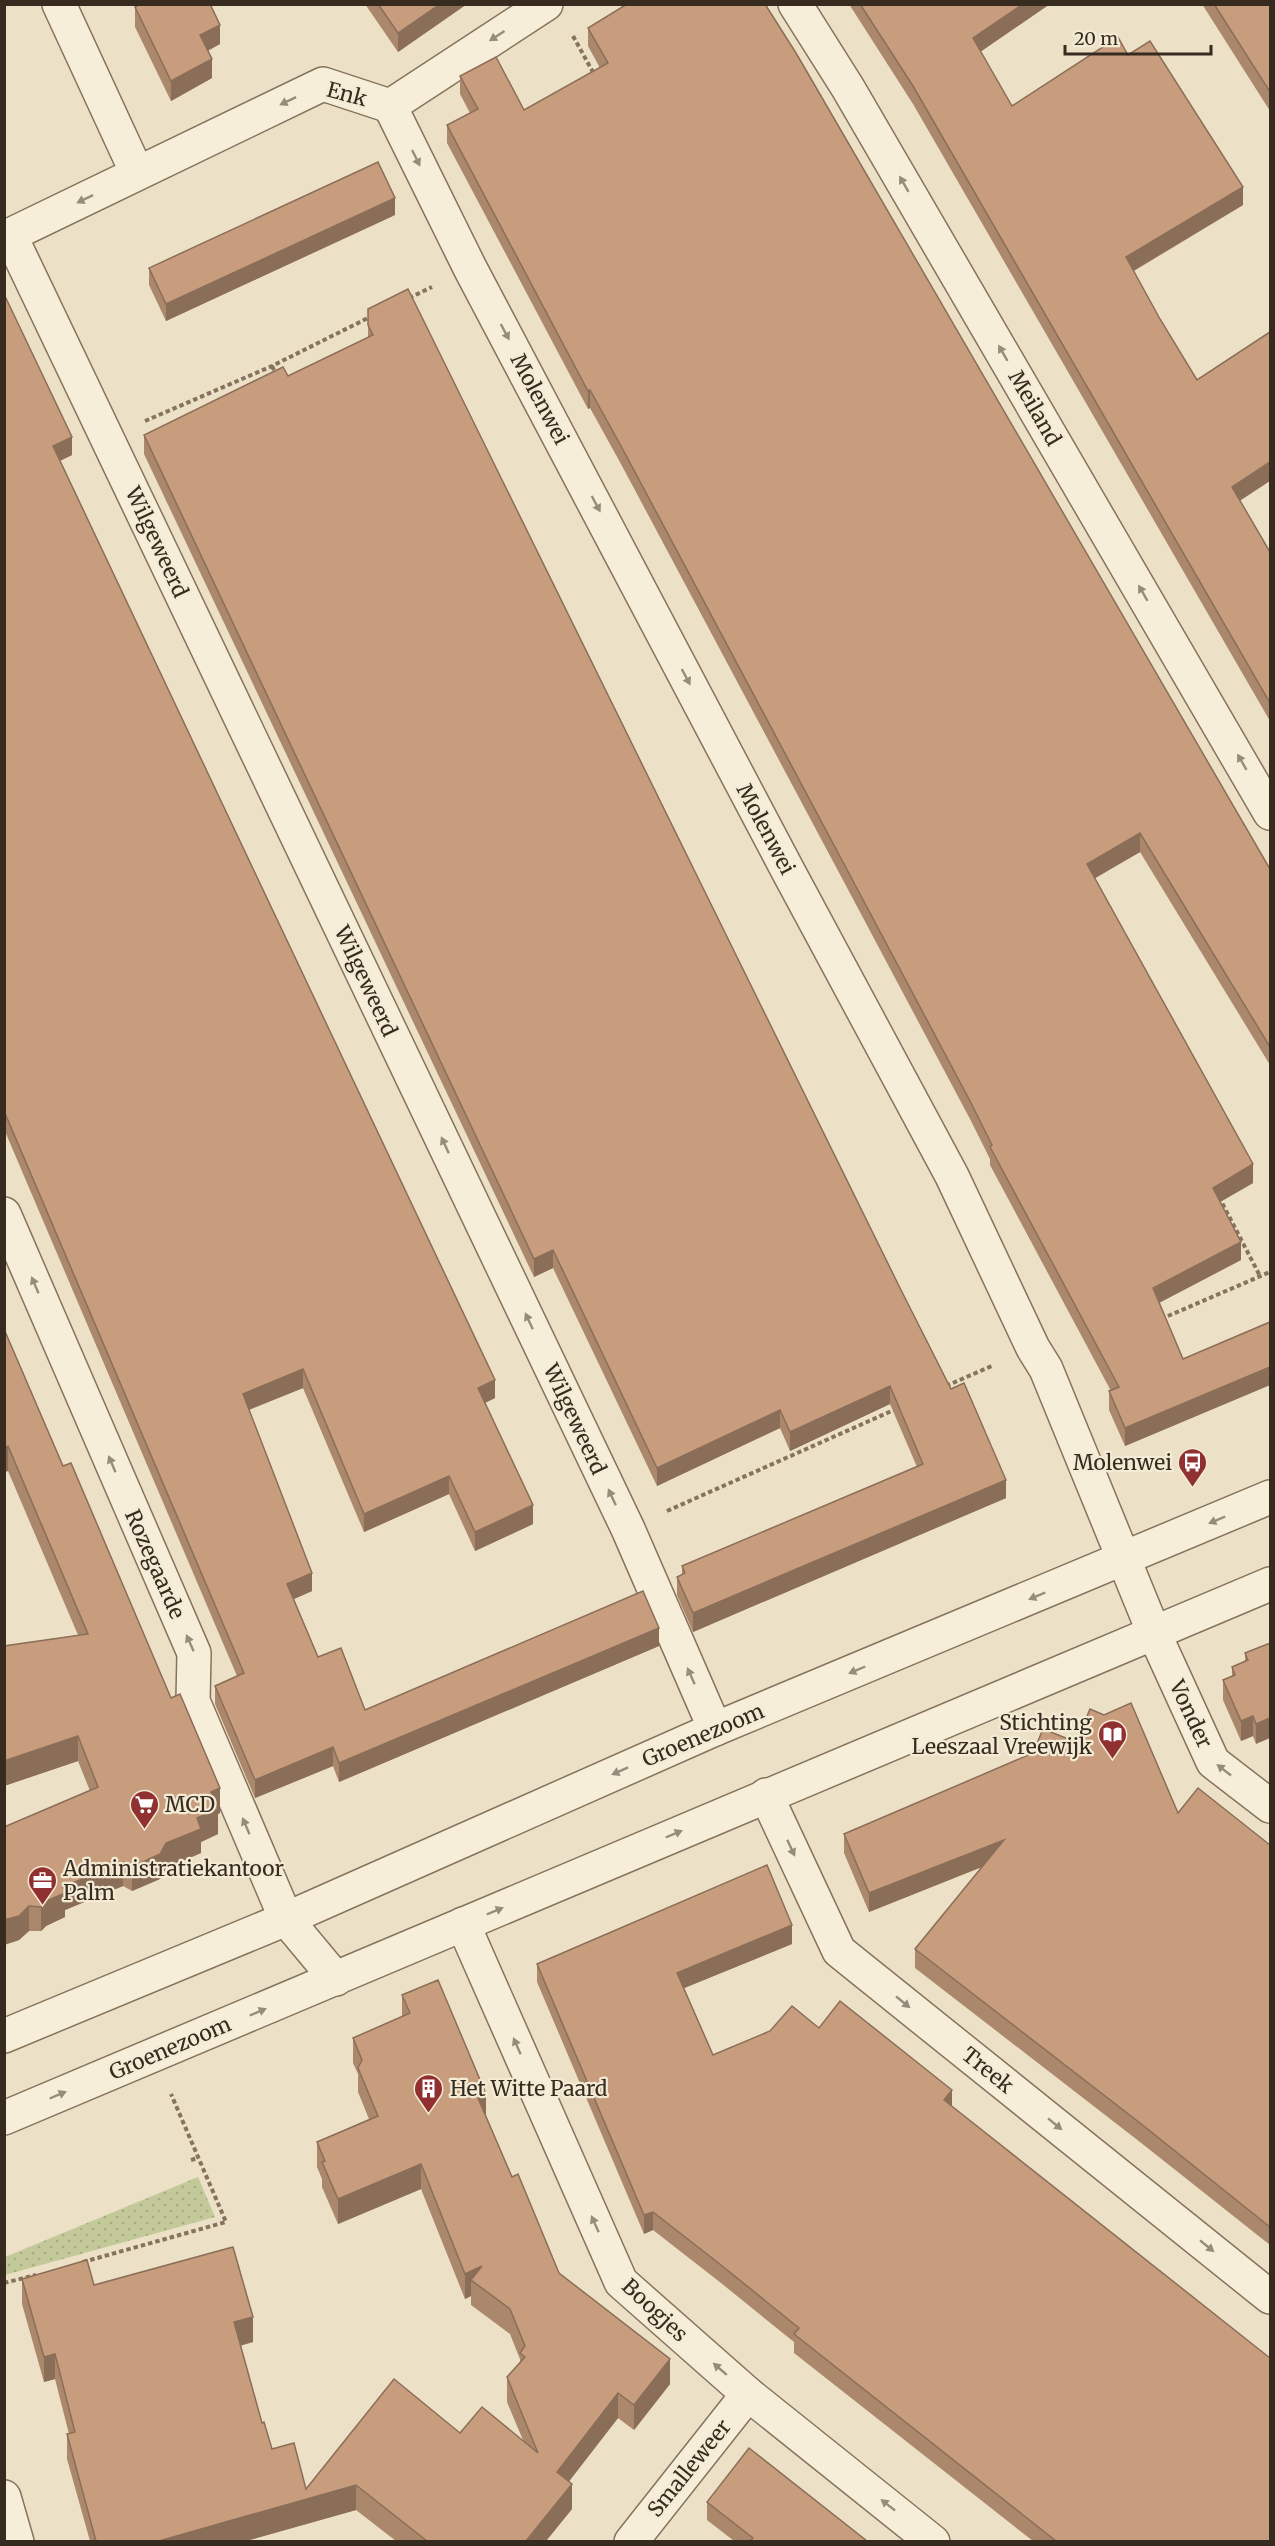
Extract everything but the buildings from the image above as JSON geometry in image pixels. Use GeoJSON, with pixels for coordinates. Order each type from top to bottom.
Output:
{"type":"FeatureCollection","features":[{"type":"Feature","properties":{"kind":"street"},"geometry":{"type":"LineString","coordinates":[[58,4],[137,173]]}},
{"type":"Feature","properties":{"kind":"street","name":"Meiland"},"geometry":{"type":"LineString","coordinates":[[795,4],[854,98],[1270,813]]}},
{"type":"Feature","properties":{"kind":"street","name":"Enk"},"geometry":{"type":"LineString","coordinates":[[7,237],[322,84],[390,106],[557,15]]}},
{"type":"Feature","properties":{"kind":"street","name":"Molenwei"},"geometry":{"type":"LineString","coordinates":[[390,106],[470,268],[952,1176],[1033,1348],[1046,1369],[1124,1560]]}},
{"type":"Feature","properties":{"kind":"street","name":"Wilgeweerd"},"geometry":{"type":"LineString","coordinates":[[7,237],[108,437],[627,1529],[715,1729]]}},
{"type":"Feature","properties":{"kind":"street","name":"Rozegaarde"},"geometry":{"type":"LineString","coordinates":[[4,1214],[194,1653],[192,1701],[286,1919]]}},
{"type":"Feature","properties":{"kind":"street","name":"Groenezoom"},"geometry":{"type":"LineString","coordinates":[[4,2036],[286,1919],[715,1729],[1124,1560],[1270,1497]]}},
{"type":"Feature","properties":{"kind":"street"},"geometry":{"type":"LineString","coordinates":[[1124,1560],[1154,1633]]}},
{"type":"Feature","properties":{"kind":"street","name":"Groenezoom"},"geometry":{"type":"LineString","coordinates":[[4,2118],[1270,1584]]}},
{"type":"Feature","properties":{"kind":"street","name":"Vonder"},"geometry":{"type":"LineString","coordinates":[[1154,1633],[1213,1762],[1270,1806]]}},
{"type":"Feature","properties":{"kind":"street","name":"Treek"},"geometry":{"type":"LineString","coordinates":[[766,1795],[840,1951],[1270,2297]]}},
{"type":"Feature","properties":{"kind":"street"},"geometry":{"type":"LineString","coordinates":[[286,1919],[336,1979]]}},
{"type":"Feature","properties":{"kind":"street","name":"Boogjes"},"geometry":{"type":"LineString","coordinates":[[463,1924],[621,2282],[748,2394],[933,2541]]}},
{"type":"Feature","properties":{"kind":"street","name":"Smalleweer"},"geometry":{"type":"LineString","coordinates":[[631,2541],[748,2394]]}},
{"type":"Feature","properties":{"kind":"street"},"geometry":{"type":"LineString","coordinates":[[4,2497],[16,2541]]}},
{"type":"Feature","properties":{"kind":"path"},"geometry":{"type":"LineString","coordinates":[[557,15],[596,78]]}},
{"type":"Feature","properties":{"kind":"path"},"geometry":{"type":"LineString","coordinates":[[408,299],[470,268]]}},
{"type":"Feature","properties":{"kind":"path"},"geometry":{"type":"LineString","coordinates":[[108,437],[272,366],[376,314]]}},
{"type":"Feature","properties":{"kind":"path"},"geometry":{"type":"LineString","coordinates":[[272,366],[278,377]]}},
{"type":"Feature","properties":{"kind":"path"},"geometry":{"type":"LineString","coordinates":[[1217,1194],[1260,1276]]}},
{"type":"Feature","properties":{"kind":"path"},"geometry":{"type":"LineString","coordinates":[[1153,1323],[1270,1272]]}},
{"type":"Feature","properties":{"kind":"path"},"geometry":{"type":"LineString","coordinates":[[937,1390],[1033,1348]]}},
{"type":"Feature","properties":{"kind":"path"},"geometry":{"type":"LineString","coordinates":[[627,1529],[905,1405]]}},
{"type":"Feature","properties":{"kind":"path"},"geometry":{"type":"LineString","coordinates":[[82,2262],[225,2222],[155,2055]]}},
{"type":"Feature","properties":{"kind":"path"},"geometry":{"type":"LineString","coordinates":[[191,2160],[198,2158]]}},
{"type":"Feature","properties":{"kind":"path"},"geometry":{"type":"LineString","coordinates":[[4,2283],[38,2274]]}},
{"type":"Feature","properties":{"kind":"green space"},"geometry":{"type":"Polygon","coordinates":[[[198,2177],[215,2217],[5,2275],[5,2257],[198,2177]]]}},
{"type":"Feature","properties":{"kind":"place","name":"Molenwei"},"geometry":{"type":"Point","coordinates":[1193,1488]}},
{"type":"Feature","properties":{"kind":"place","name":"Stichting Leeszaal Vreewijk"},"geometry":{"type":"Point","coordinates":[1113,1760]}},
{"type":"Feature","properties":{"kind":"place","name":"MCD"},"geometry":{"type":"Point","coordinates":[144,1830]}},
{"type":"Feature","properties":{"kind":"place","name":"Administratiekantoor Palm"},"geometry":{"type":"Point","coordinates":[42,1906]}},
{"type":"Feature","properties":{"kind":"place","name":"Het Witte Paard"},"geometry":{"type":"Point","coordinates":[429,2114]}}]}
